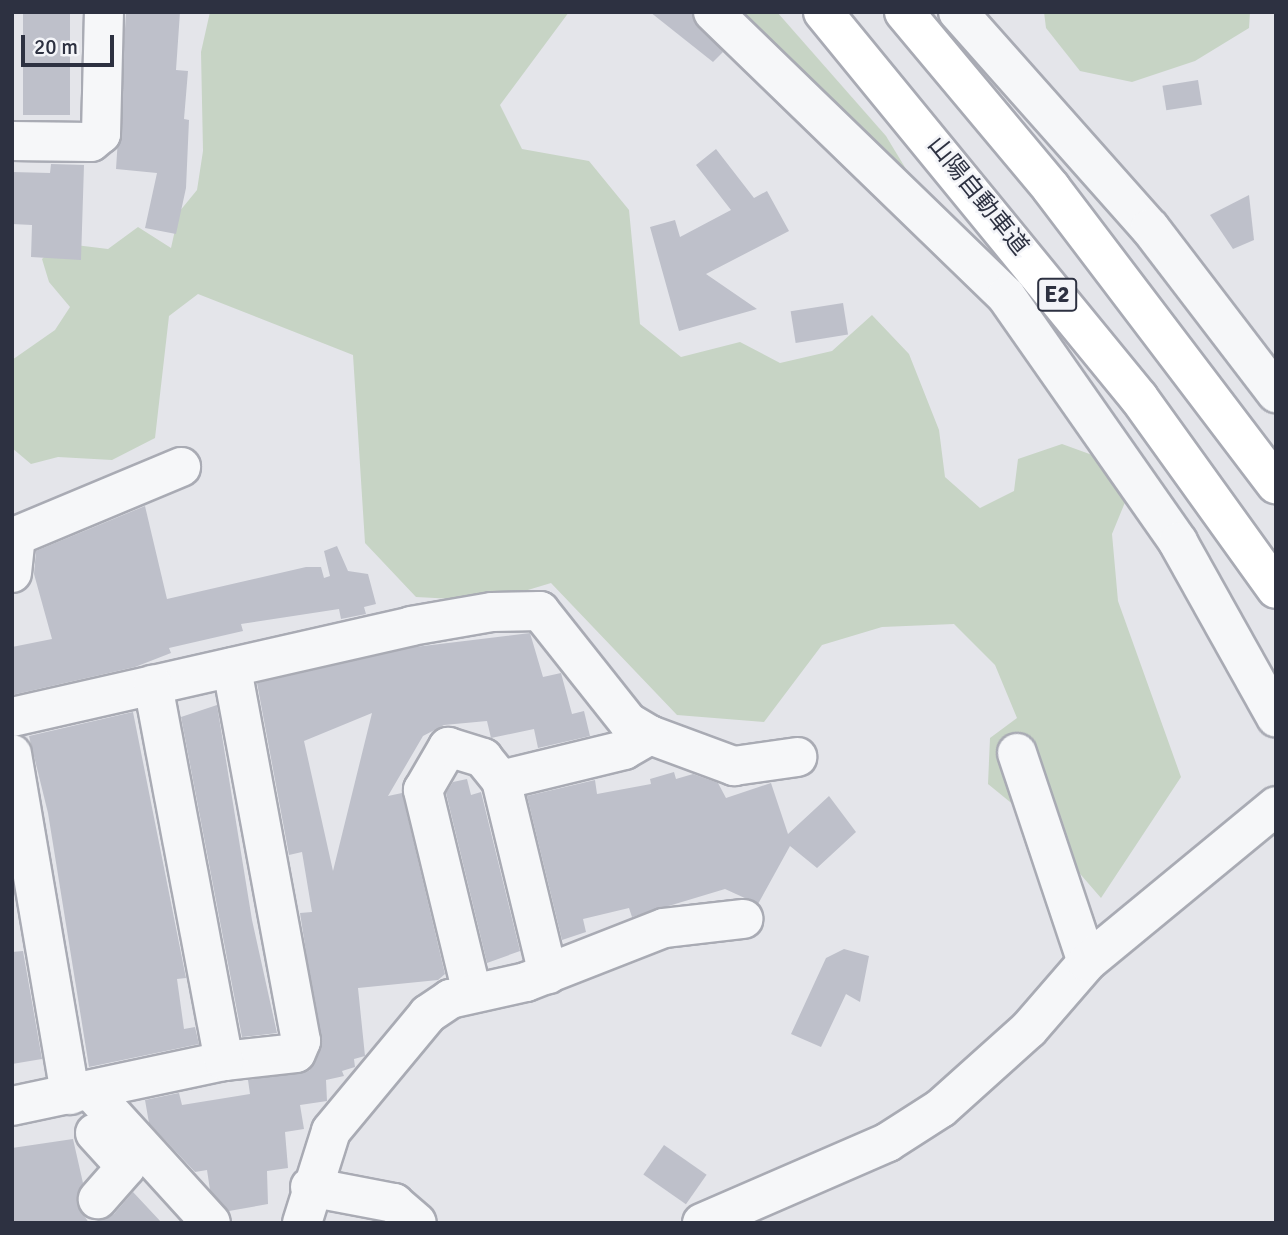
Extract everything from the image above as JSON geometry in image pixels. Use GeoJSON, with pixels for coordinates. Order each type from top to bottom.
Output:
{"type":"FeatureCollection","features":[{"type":"Feature","properties":{"kind":"highway","name":"山陽自動車道"},"geometry":{"type":"LineString","coordinates":[[823,12],[1131,387],[1276,589]]}},
{"type":"Feature","properties":{"kind":"highway","name":"E2"},"geometry":{"type":"LineString","coordinates":[[904,12],[1051,188],[1276,484]]}},
{"type":"Feature","properties":{"kind":"street"},"geometry":{"type":"LineString","coordinates":[[12,141],[91,142],[101,134],[104,12]]}},
{"type":"Feature","properties":{"kind":"street"},"geometry":{"type":"LineString","coordinates":[[713,12],[1006,296],[1178,542],[1276,717]]}},
{"type":"Feature","properties":{"kind":"street"},"geometry":{"type":"LineString","coordinates":[[958,12],[1150,228],[1276,393]]}},
{"type":"Feature","properties":{"kind":"street"},"geometry":{"type":"LineString","coordinates":[[12,573],[16,536],[181,467]]}},
{"type":"Feature","properties":{"kind":"street"},"geometry":{"type":"LineString","coordinates":[[12,717],[411,626],[492,611],[540,611],[628,722],[650,735],[734,766],[796,757]]}},
{"type":"Feature","properties":{"kind":"street"},"geometry":{"type":"LineString","coordinates":[[12,1106],[224,1061],[296,1053],[301,1041],[232,667]]}},
{"type":"Feature","properties":{"kind":"street"},"geometry":{"type":"LineString","coordinates":[[153,685],[224,1061]]}},
{"type":"Feature","properties":{"kind":"street"},"geometry":{"type":"LineString","coordinates":[[501,780],[625,750],[650,735]]}},
{"type":"Feature","properties":{"kind":"street"},"geometry":{"type":"LineString","coordinates":[[471,993],[423,790],[448,747],[483,758],[501,780],[548,974]]}},
{"type":"Feature","properties":{"kind":"street"},"geometry":{"type":"LineString","coordinates":[[1017,753],[1087,962]]}},
{"type":"Feature","properties":{"kind":"street"},"geometry":{"type":"LineString","coordinates":[[12,754],[74,1094],[127,1167],[99,1199]]}},
{"type":"Feature","properties":{"kind":"street"},"geometry":{"type":"LineString","coordinates":[[702,1223],[888,1142],[941,1108],[1029,1029],[1087,962],[1276,806]]}},
{"type":"Feature","properties":{"kind":"street"},"geometry":{"type":"LineString","coordinates":[[417,1223],[394,1203],[306,1205],[331,1131],[361,1090],[428,1014],[471,993],[548,974],[664,928],[743,919]]}},
{"type":"Feature","properties":{"kind":"street"},"geometry":{"type":"LineString","coordinates":[[74,1094],[211,1223]]}},
{"type":"Feature","properties":{"kind":"green space"},"geometry":{"type":"Polygon","coordinates":[[[210,12],[569,12],[500,105],[522,149],[589,161],[629,210],[640,324],[681,357],[740,342],[780,363],[832,351],[872,315],[909,354],[939,430],[945,477],[980,508],[1014,491],[1018,459],[1062,444],[1095,456],[1128,495],[1112,534],[1118,601],[1181,777],[1101,898],[1036,823],[988,784],[990,738],[1017,718],[995,665],[954,624],[882,627],[822,645],[764,722],[677,715],[551,583],[492,601],[416,597],[365,543],[353,355],[198,294],[169,316],[155,438],[112,460],[58,457],[31,464],[12,448],[12,360],[55,330],[70,307],[49,282],[42,259],[59,243],[108,249],[138,227],[171,248],[179,212],[197,190],[203,151],[201,52],[210,12]]]}},
{"type":"Feature","properties":{"kind":"green space"},"geometry":{"type":"Polygon","coordinates":[[[737,12],[777,12],[886,136],[912,179],[737,12]]]}},
{"type":"Feature","properties":{"kind":"green space"},"geometry":{"type":"Polygon","coordinates":[[[1044,12],[1250,12],[1249,28],[1195,61],[1132,82],[1080,71],[1046,28],[1044,12]]]}},
{"type":"Feature","properties":{"kind":"building"},"geometry":{"type":"Polygon","coordinates":[[[23,12],[70,12],[70,115],[23,115],[23,12]]]}},
{"type":"Feature","properties":{"kind":"building"},"geometry":{"type":"Polygon","coordinates":[[[180,12],[176,70],[188,71],[184,119],[189,120],[186,188],[176,234],[145,228],[157,173],[116,169],[126,13],[180,12]]]}},
{"type":"Feature","properties":{"kind":"building"},"geometry":{"type":"Polygon","coordinates":[[[650,12],[692,12],[723,52],[713,62],[650,12]]]}},
{"type":"Feature","properties":{"kind":"building"},"geometry":{"type":"Polygon","coordinates":[[[1198,80],[1202,105],[1166,110],[1162,86],[1198,80]]]}},
{"type":"Feature","properties":{"kind":"building"},"geometry":{"type":"Polygon","coordinates":[[[716,149],[754,198],[767,191],[789,231],[706,274],[757,309],[679,331],[650,227],[675,220],[680,237],[731,210],[696,165],[716,149]]]}},
{"type":"Feature","properties":{"kind":"building"},"geometry":{"type":"Polygon","coordinates":[[[51,164],[84,165],[81,260],[31,257],[32,225],[12,224],[12,172],[50,173],[51,164]]]}},
{"type":"Feature","properties":{"kind":"building"},"geometry":{"type":"Polygon","coordinates":[[[1249,195],[1254,240],[1233,249],[1210,215],[1249,195]]]}},
{"type":"Feature","properties":{"kind":"building"},"geometry":{"type":"Polygon","coordinates":[[[843,303],[848,335],[796,343],[791,311],[843,303]]]}},
{"type":"Feature","properties":{"kind":"building"},"geometry":{"type":"Polygon","coordinates":[[[145,506],[167,599],[306,567],[321,567],[324,578],[330,576],[324,551],[337,546],[348,571],[368,574],[376,604],[364,607],[366,614],[341,619],[339,609],[241,624],[243,631],[169,648],[171,653],[135,667],[12,695],[12,647],[52,639],[34,574],[36,551],[145,506]]]}},
{"type":"Feature","properties":{"kind":"building"},"geometry":{"type":"Polygon","coordinates":[[[530,633],[543,677],[561,673],[572,714],[584,711],[590,736],[538,748],[534,729],[491,738],[487,721],[444,725],[423,736],[388,796],[402,793],[445,974],[438,980],[358,988],[365,1056],[354,1059],[355,1067],[342,1071],[344,1076],[326,1080],[327,1101],[300,1105],[304,1129],[285,1132],[288,1168],[267,1171],[268,1204],[229,1211],[210,1190],[207,1170],[195,1172],[149,1123],[145,1100],[179,1093],[182,1105],[250,1094],[248,1080],[309,1071],[321,1049],[300,913],[312,912],[302,852],[289,855],[257,683],[415,647],[530,633]],[[372,713],[304,741],[333,871],[372,713]]]}},
{"type":"Feature","properties":{"kind":"building"},"geometry":{"type":"Polygon","coordinates":[[[217,705],[252,920],[277,1033],[242,1037],[181,717],[217,705]]]}},
{"type":"Feature","properties":{"kind":"building"},"geometry":{"type":"Polygon","coordinates":[[[133,712],[186,978],[177,979],[184,1029],[195,1027],[199,1044],[89,1067],[48,813],[29,736],[133,712]]]}},
{"type":"Feature","properties":{"kind":"building"},"geometry":{"type":"Polygon","coordinates":[[[674,772],[676,779],[693,774],[718,783],[726,798],[771,783],[788,834],[829,796],[856,832],[817,868],[790,846],[758,904],[725,889],[632,917],[629,908],[583,919],[586,932],[562,940],[527,796],[595,780],[597,794],[651,784],[650,779],[674,772]]]}},
{"type":"Feature","properties":{"kind":"building"},"geometry":{"type":"Polygon","coordinates":[[[467,779],[471,795],[481,792],[520,951],[487,963],[446,793],[453,782],[467,779]]]}},
{"type":"Feature","properties":{"kind":"building"},"geometry":{"type":"Polygon","coordinates":[[[844,949],[869,956],[860,1002],[846,994],[821,1047],[791,1034],[826,958],[844,949]]]}},
{"type":"Feature","properties":{"kind":"building"},"geometry":{"type":"Polygon","coordinates":[[[23,951],[42,1059],[12,1064],[12,952],[23,951]]]}},
{"type":"Feature","properties":{"kind":"building"},"geometry":{"type":"Polygon","coordinates":[[[73,1139],[83,1183],[77,1205],[89,1223],[12,1223],[12,1148],[73,1139]]]}},
{"type":"Feature","properties":{"kind":"building"},"geometry":{"type":"Polygon","coordinates":[[[664,1145],[707,1175],[686,1204],[643,1174],[664,1145]]]}},
{"type":"Feature","properties":{"kind":"building"},"geometry":{"type":"Polygon","coordinates":[[[133,1192],[162,1223],[91,1223],[114,1214],[133,1192]]]}}]}
